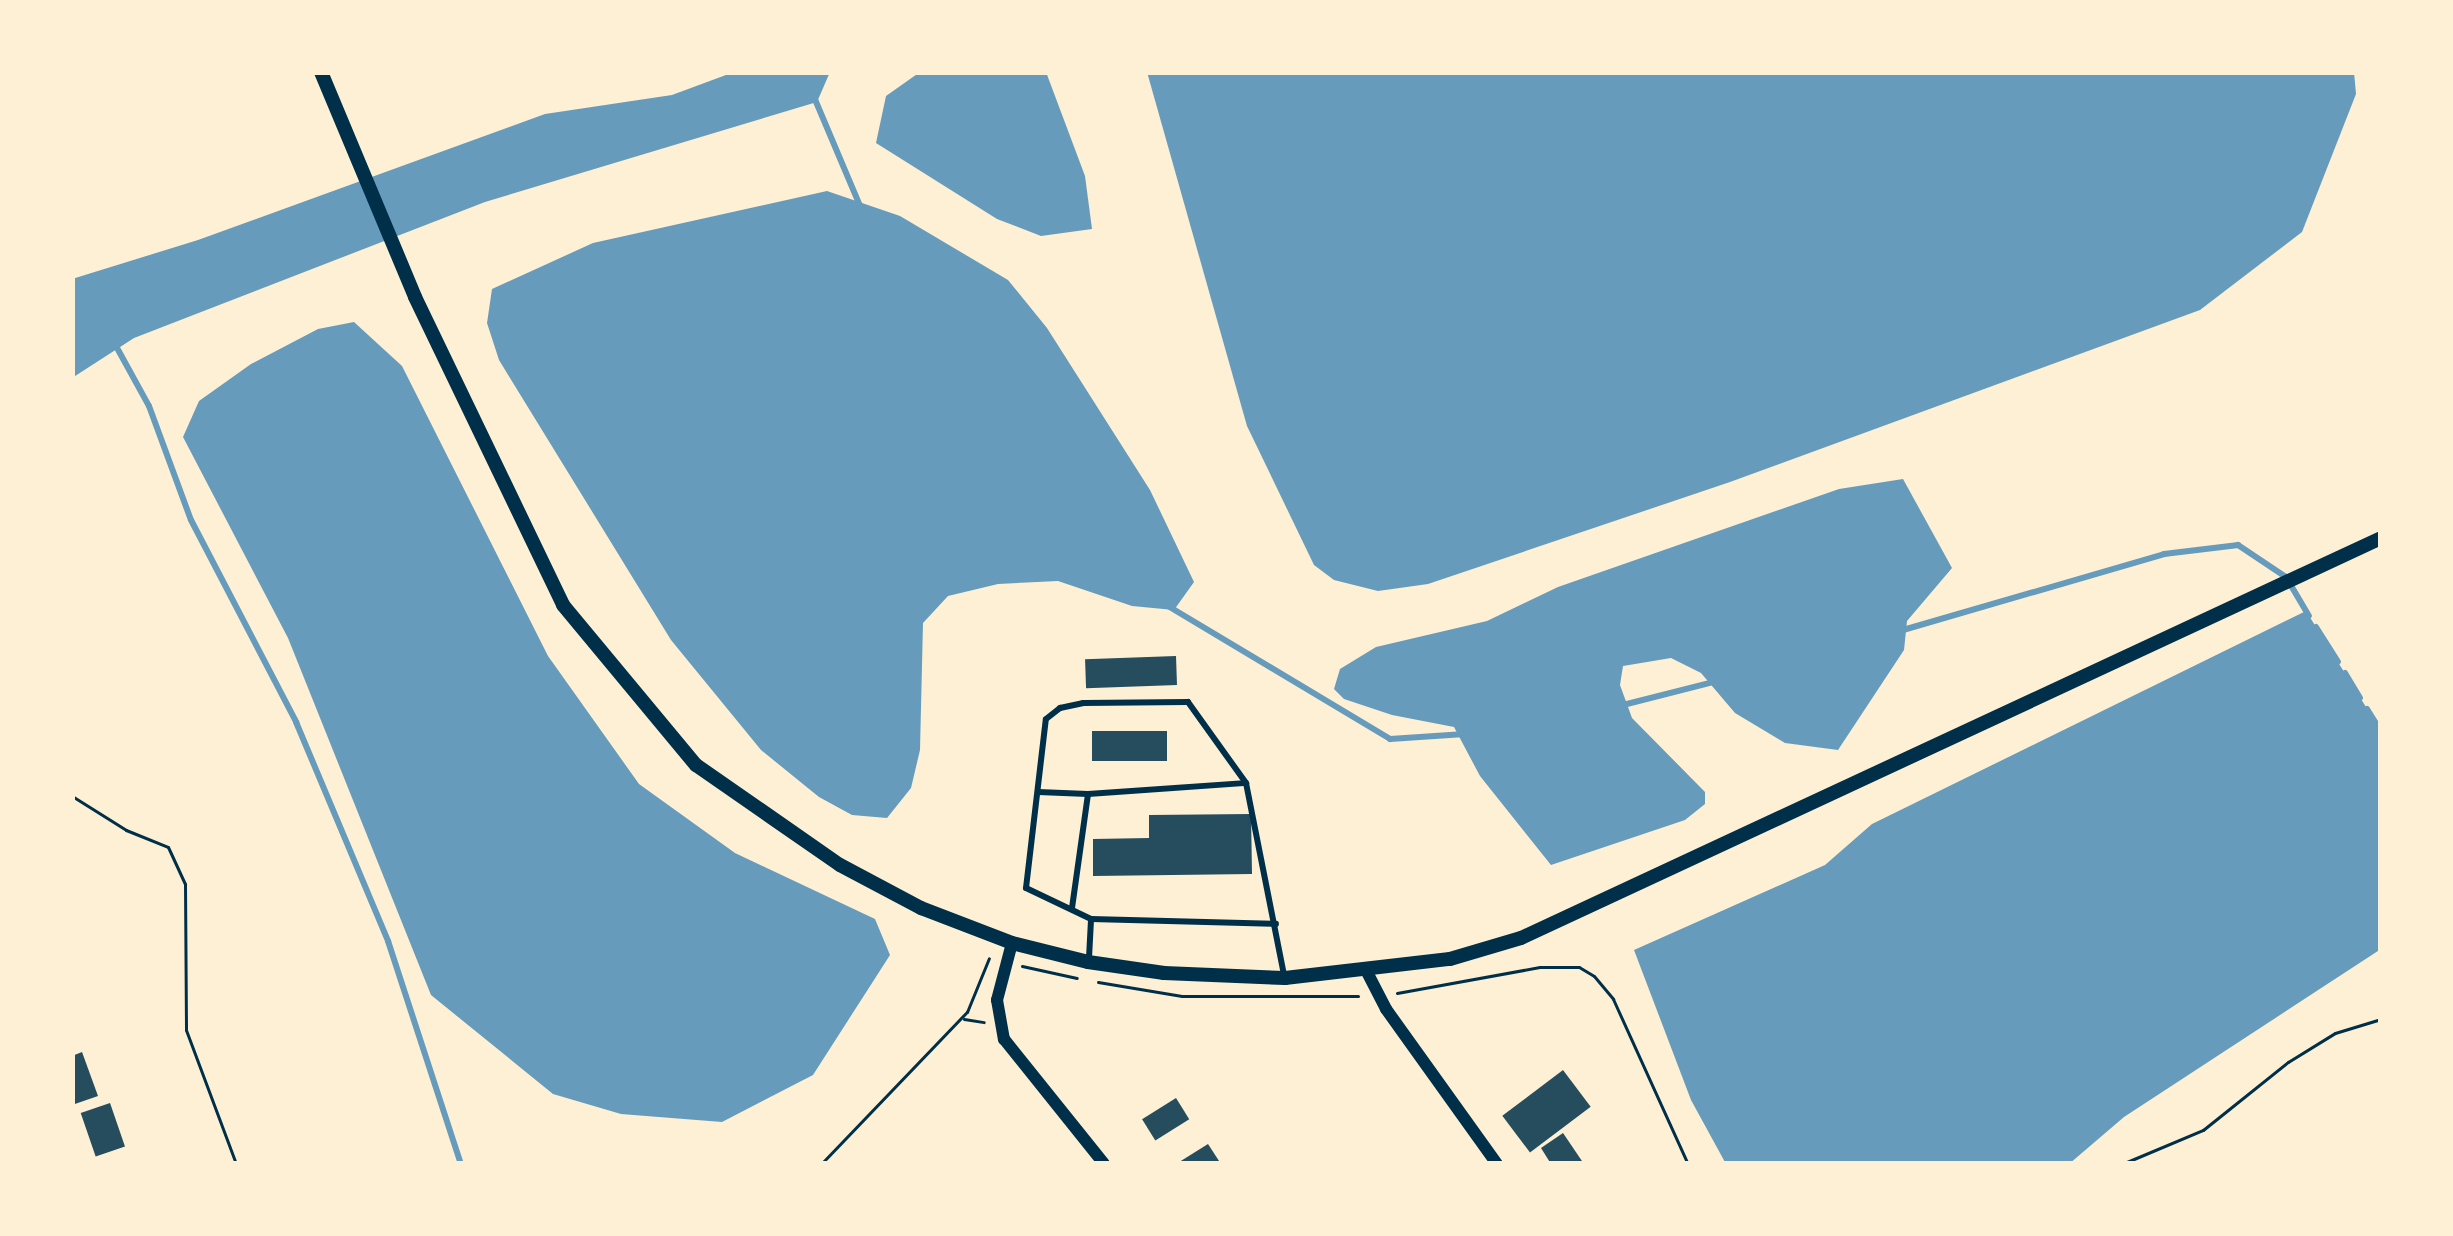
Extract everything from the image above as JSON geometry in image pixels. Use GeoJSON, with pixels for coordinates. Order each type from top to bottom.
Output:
{"type":"FeatureCollection","features":[{"type":"Feature","properties":{"kind":"street"},"geometry":{"type":"LineString","coordinates":[[321,72],[415,297],[563,604],[696,765],[840,865],[921,908],[1012,943],[1088,962],[1165,974],[1285,978],[1450,959],[1560,922],[2381,538]]}},
{"type":"Feature","properties":{"kind":"street"},"geometry":{"type":"LineString","coordinates":[[1012,943],[998,1000],[1004,1039],[1104,1164]]}},
{"type":"Feature","properties":{"kind":"street"},"geometry":{"type":"LineString","coordinates":[[1367,972],[1386,1009],[1497,1164]]}},
{"type":"Feature","properties":{"kind":"lane"},"geometry":{"type":"LineString","coordinates":[[1276,924],[1090,919],[1026,888],[1046,719],[1060,708],[1188,702],[1246,783],[1276,924],[1285,978]]}},
{"type":"Feature","properties":{"kind":"lane"},"geometry":{"type":"LineString","coordinates":[[1038,792],[1088,794],[1246,783]]}},
{"type":"Feature","properties":{"kind":"lane"},"geometry":{"type":"LineString","coordinates":[[1072,908],[1088,794]]}},
{"type":"Feature","properties":{"kind":"lane"},"geometry":{"type":"LineString","coordinates":[[1088,962],[1090,919]]}},
{"type":"Feature","properties":{"kind":"path"},"geometry":{"type":"LineString","coordinates":[[72,796],[126,830],[168,848],[185,884],[186,1030],[236,1164]]}},
{"type":"Feature","properties":{"kind":"path"},"geometry":{"type":"LineString","coordinates":[[821,1164],[961,1019],[981,987],[986,957],[994,959]]}},
{"type":"Feature","properties":{"kind":"path"},"geometry":{"type":"LineString","coordinates":[[1395,994],[1540,967],[1579,967],[1594,976],[1613,999],[1688,1164]]}},
{"type":"Feature","properties":{"kind":"path"},"geometry":{"type":"LineString","coordinates":[[961,1019],[985,1022]]}},
{"type":"Feature","properties":{"kind":"path"},"geometry":{"type":"LineString","coordinates":[[2122,1164],[2204,1130],[2288,1062],[2335,1033],[2381,1019]]}},
{"type":"Feature","properties":{"kind":"water"},"geometry":{"type":"Polygon","coordinates":[[[734,72],[830,72],[817,102],[485,202],[134,338],[72,378],[72,279],[198,240],[545,114],[672,95],[734,72]]]}},
{"type":"Feature","properties":{"kind":"water"},"geometry":{"type":"Polygon","coordinates":[[[920,72],[1046,72],[1085,176],[1092,229],[1041,236],[997,219],[876,143],[886,96],[920,72]]]}},
{"type":"Feature","properties":{"kind":"water"},"geometry":{"type":"Polygon","coordinates":[[[1147,72],[2354,72],[2356,94],[2302,232],[2200,310],[1730,482],[1428,584],[1378,591],[1334,580],[1314,565],[1247,426],[1147,72]]]}},
{"type":"Feature","properties":{"kind":"water"},"geometry":{"type":"Polygon","coordinates":[[[827,191],[900,216],[1008,280],[1047,328],[1150,490],[1194,582],[1174,610],[1132,606],[1058,581],[998,584],[948,596],[923,623],[920,750],[911,788],[887,818],[852,815],[819,797],[761,750],[671,640],[499,360],[487,323],[492,289],[593,243],[827,191]]]}},
{"type":"Feature","properties":{"kind":"water"},"geometry":{"type":"Polygon","coordinates":[[[354,322],[402,366],[548,656],[639,784],[735,853],[875,919],[890,955],[813,1075],[722,1122],[621,1114],[553,1094],[431,995],[288,638],[183,437],[199,401],[251,364],[318,329],[354,322]]]}},
{"type":"Feature","properties":{"kind":"water"},"geometry":{"type":"Polygon","coordinates":[[[1903,479],[1952,568],[1907,621],[1904,650],[1838,750],[1785,743],[1735,713],[1701,673],[1671,658],[1623,666],[1620,685],[1632,718],[1705,792],[1705,804],[1685,820],[1551,865],[1480,776],[1454,727],[1392,715],[1344,699],[1334,689],[1340,669],[1376,647],[1487,621],[1558,587],[1839,489],[1903,479]]]}},
{"type":"Feature","properties":{"kind":"water"},"geometry":{"type":"Polygon","coordinates":[[[2306,611],[2381,731],[2381,949],[2124,1117],[2069,1164],[1726,1164],[1691,1100],[1634,950],[1825,865],[1872,824],[2306,611]]]}},
{"type":"Feature","properties":{"kind":"building"},"geometry":{"type":"Polygon","coordinates":[[[1176,656],[1177,685],[1086,688],[1085,659],[1176,656]]]}},
{"type":"Feature","properties":{"kind":"building"},"geometry":{"type":"Polygon","coordinates":[[[1092,731],[1167,731],[1167,761],[1092,761],[1092,731]]]}},
{"type":"Feature","properties":{"kind":"building"},"geometry":{"type":"Polygon","coordinates":[[[1251,814],[1252,874],[1093,876],[1093,839],[1149,838],[1149,815],[1251,814]]]}},
{"type":"Feature","properties":{"kind":"building"},"geometry":{"type":"Polygon","coordinates":[[[82,1052],[98,1096],[72,1105],[72,1056],[82,1052]]]}},
{"type":"Feature","properties":{"kind":"building"},"geometry":{"type":"Polygon","coordinates":[[[1563,1070],[1591,1107],[1530,1152],[1502,1116],[1563,1070]]]}},
{"type":"Feature","properties":{"kind":"building"},"geometry":{"type":"Polygon","coordinates":[[[1176,1098],[1189,1119],[1155,1140],[1142,1119],[1176,1098]]]}},
{"type":"Feature","properties":{"kind":"building"},"geometry":{"type":"Polygon","coordinates":[[[110,1103],[125,1146],[96,1157],[81,1113],[110,1103]]]}},
{"type":"Feature","properties":{"kind":"building"},"geometry":{"type":"Polygon","coordinates":[[[1563,1133],[1584,1164],[1551,1164],[1541,1148],[1563,1133]]]}},
{"type":"Feature","properties":{"kind":"building"},"geometry":{"type":"Polygon","coordinates":[[[1208,1144],[1221,1164],[1176,1164],[1208,1144]]]}},
{"type":"Feature","properties":{"kind":"waterway"},"geometry":{"type":"LineString","coordinates":[[814,97],[860,206]]}},
{"type":"Feature","properties":{"kind":"waterway"},"geometry":{"type":"LineString","coordinates":[[116,346],[149,406],[191,520],[296,722],[388,941],[461,1164]]}},
{"type":"Feature","properties":{"kind":"waterway"},"geometry":{"type":"LineString","coordinates":[[1903,630],[2164,554],[2238,545],[2286,577],[2309,616]]}},
{"type":"Feature","properties":{"kind":"waterway"},"geometry":{"type":"LineString","coordinates":[[1168,606],[1390,739],[1465,734]]}},
{"type":"Feature","properties":{"kind":"waterway"},"geometry":{"type":"LineString","coordinates":[[2316,627],[2338,662]]}},
{"type":"Feature","properties":{"kind":"waterway"},"geometry":{"type":"LineString","coordinates":[[2345,673],[2360,698]]}},
{"type":"Feature","properties":{"kind":"waterway"},"geometry":{"type":"LineString","coordinates":[[1619,706],[1717,681]]}},
{"type":"Feature","properties":{"kind":"waterway"},"geometry":{"type":"LineString","coordinates":[[2367,709],[2381,731]]}}]}
